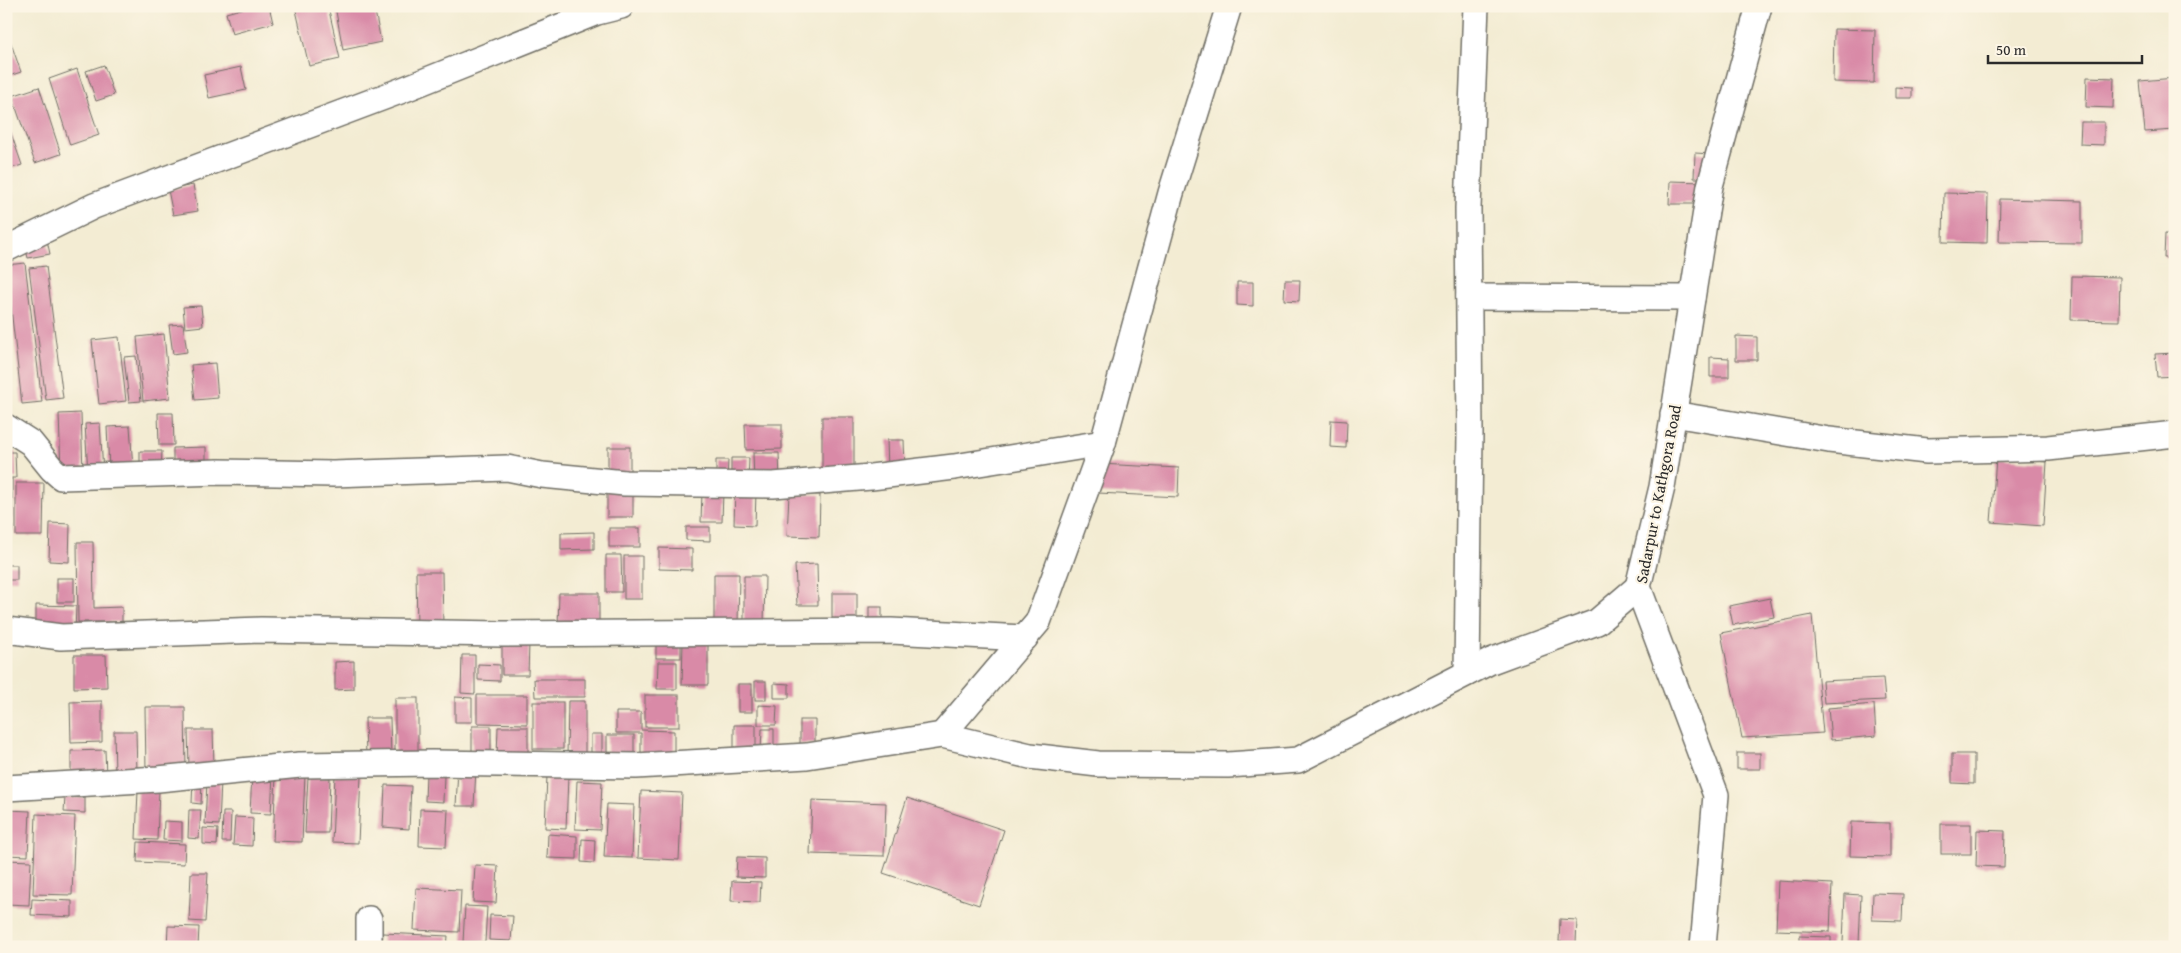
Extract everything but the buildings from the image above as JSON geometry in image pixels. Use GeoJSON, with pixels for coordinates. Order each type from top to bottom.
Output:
{"type":"FeatureCollection","features":[{"type":"Feature","properties":{"kind":"street"},"geometry":{"type":"LineString","coordinates":[[6,249],[94,206],[400,91],[597,12],[621,6]]}},
{"type":"Feature","properties":{"kind":"street"},"geometry":{"type":"LineString","coordinates":[[942,735],[1038,622],[1102,443],[1171,193],[1229,6]]}},
{"type":"Feature","properties":{"kind":"street"},"geometry":{"type":"LineString","coordinates":[[1467,673],[1470,433],[1468,208],[1476,6]]}},
{"type":"Feature","properties":{"kind":"street","name":"Sadarpur to Kathgora Road"},"geometry":{"type":"LineString","coordinates":[[1703,947],[1716,795],[1638,587],[1662,487],[1710,186],[1759,6]]}},
{"type":"Feature","properties":{"kind":"street"},"geometry":{"type":"LineString","coordinates":[[1469,297],[1692,298]]}},
{"type":"Feature","properties":{"kind":"street"},"geometry":{"type":"LineString","coordinates":[[1673,414],[1829,440],[1926,451],[2048,448],[2175,434]]}},
{"type":"Feature","properties":{"kind":"street"},"geometry":{"type":"LineString","coordinates":[[6,427],[31,443],[52,470],[62,477],[219,472],[333,474],[508,468],[542,475],[624,483],[773,485],[871,478],[954,467],[1102,443]]}},
{"type":"Feature","properties":{"kind":"street"},"geometry":{"type":"LineString","coordinates":[[6,788],[158,779],[300,765],[432,763],[636,766],[788,757],[942,735],[1030,756],[1098,764],[1228,765],[1298,760],[1491,661],[1597,622],[1638,587]]}},
{"type":"Feature","properties":{"kind":"street"},"geometry":{"type":"LineString","coordinates":[[6,630],[61,637],[280,630],[502,634],[891,631],[1025,638]]}},
{"type":"Feature","properties":{"kind":"street"},"geometry":{"type":"LineString","coordinates":[[369,919],[369,947]]}}]}
